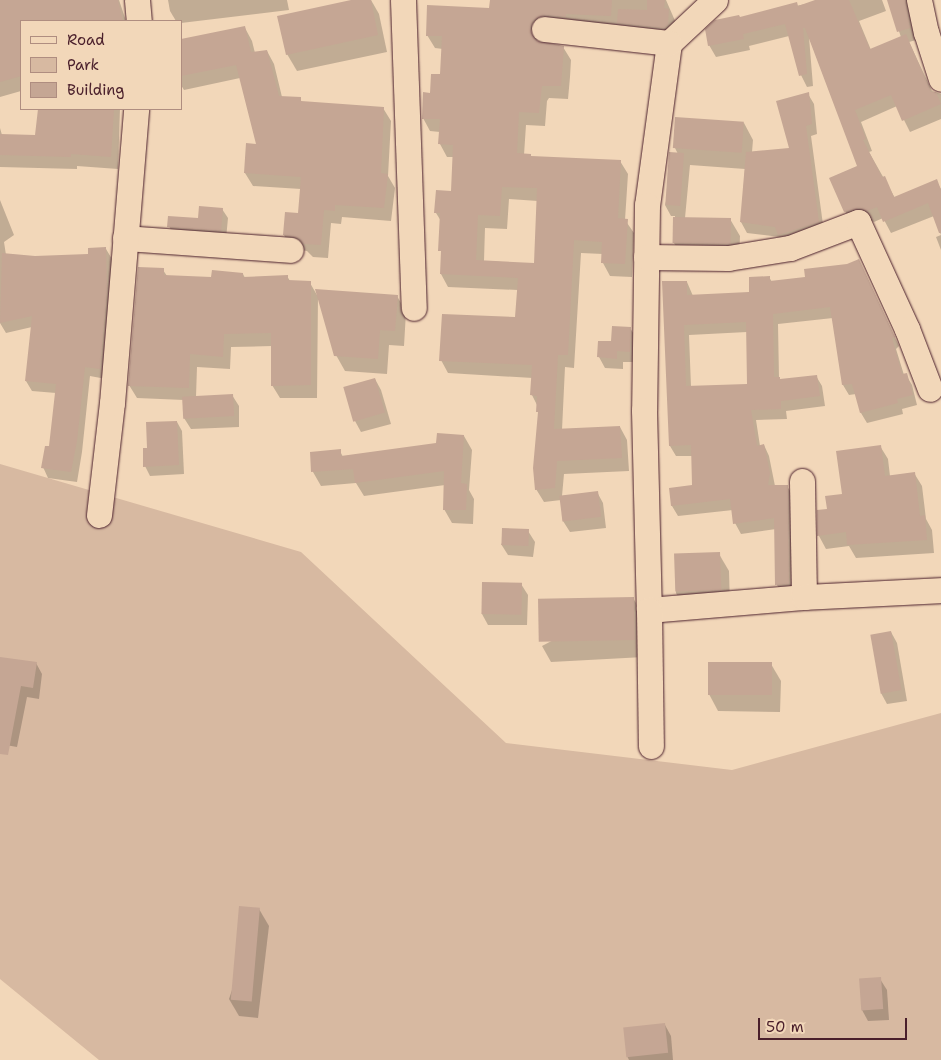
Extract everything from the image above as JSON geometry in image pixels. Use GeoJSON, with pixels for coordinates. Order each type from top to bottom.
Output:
{"type":"FeatureCollection","features":[{"type":"Feature","properties":{"kind":"street"},"geometry":{"type":"LineString","coordinates":[[137,0],[139,20]]}},
{"type":"Feature","properties":{"kind":"street"},"geometry":{"type":"LineString","coordinates":[[403,0],[414,308]]}},
{"type":"Feature","properties":{"kind":"street"},"geometry":{"type":"LineString","coordinates":[[651,746],[644,410],[647,205],[669,43],[715,0]]}},
{"type":"Feature","properties":{"kind":"street"},"geometry":{"type":"LineString","coordinates":[[920,0],[926,32],[941,79]]}},
{"type":"Feature","properties":{"kind":"street"},"geometry":{"type":"LineString","coordinates":[[544,28],[669,43]]}},
{"type":"Feature","properties":{"kind":"street"},"geometry":{"type":"LineString","coordinates":[[99,514],[112,403],[136,110]]}},
{"type":"Feature","properties":{"kind":"street"},"geometry":{"type":"LineString","coordinates":[[646,257],[728,258],[781,249],[858,222],[907,329],[930,389]]}},
{"type":"Feature","properties":{"kind":"street"},"geometry":{"type":"LineString","coordinates":[[125,238],[291,250]]}},
{"type":"Feature","properties":{"kind":"street"},"geometry":{"type":"LineString","coordinates":[[802,481],[804,597]]}},
{"type":"Feature","properties":{"kind":"street"},"geometry":{"type":"LineString","coordinates":[[649,610],[804,597],[941,590]]}},
{"type":"Feature","properties":{"kind":"green space"},"geometry":{"type":"Polygon","coordinates":[[[0,464],[301,552],[506,743],[732,770],[941,713],[941,1060],[99,1060],[0,979],[0,464]]]}},
{"type":"Feature","properties":{"kind":"building"},"geometry":{"type":"Polygon","coordinates":[[[0,0],[118,0],[123,20],[20,20],[20,76],[0,82],[0,0]]]}},
{"type":"Feature","properties":{"kind":"building"},"geometry":{"type":"Polygon","coordinates":[[[351,0],[371,0],[378,35],[286,55],[277,16],[351,0]]]}},
{"type":"Feature","properties":{"kind":"building"},"geometry":{"type":"Polygon","coordinates":[[[490,0],[612,0],[611,16],[566,14],[566,17],[545,15],[533,20],[530,28],[535,40],[564,46],[561,86],[542,86],[539,113],[519,112],[517,153],[531,154],[531,156],[621,160],[618,218],[628,219],[625,264],[601,263],[602,242],[574,240],[568,355],[558,355],[554,429],[620,426],[622,458],[557,461],[555,488],[535,490],[533,468],[538,412],[536,412],[537,396],[530,395],[532,365],[439,361],[442,314],[515,317],[518,278],[440,274],[441,251],[438,251],[440,213],[434,213],[436,190],[451,191],[453,145],[438,144],[440,119],[422,119],[423,92],[430,93],[431,74],[440,74],[442,36],[426,36],[427,5],[489,8],[490,0]],[[502,187],[500,216],[478,215],[476,260],[534,263],[537,188],[502,187]]]}},
{"type":"Feature","properties":{"kind":"building"},"geometry":{"type":"Polygon","coordinates":[[[647,0],[665,0],[664,8],[669,9],[668,24],[664,28],[617,23],[618,9],[647,10],[647,0]]]}},
{"type":"Feature","properties":{"kind":"building"},"geometry":{"type":"Polygon","coordinates":[[[815,0],[849,0],[870,49],[906,34],[931,92],[936,92],[941,104],[902,121],[891,95],[855,110],[866,139],[863,140],[882,177],[885,176],[894,197],[937,179],[941,190],[941,233],[939,233],[928,203],[883,222],[877,207],[867,211],[859,208],[844,212],[829,178],[857,166],[805,28],[803,28],[807,74],[799,76],[785,24],[743,34],[744,39],[708,46],[705,29],[715,20],[739,15],[740,17],[797,2],[798,6],[815,0]]]}},
{"type":"Feature","properties":{"kind":"building"},"geometry":{"type":"Polygon","coordinates":[[[887,0],[905,0],[910,28],[897,32],[887,0]]]}},
{"type":"Feature","properties":{"kind":"building"},"geometry":{"type":"Polygon","coordinates":[[[245,26],[251,52],[267,50],[279,96],[301,97],[301,101],[384,107],[381,173],[388,174],[384,208],[335,205],[335,211],[324,210],[321,245],[304,244],[299,238],[283,235],[285,212],[298,213],[301,177],[244,173],[246,143],[256,144],[236,65],[182,76],[182,39],[245,26]]]}},
{"type":"Feature","properties":{"kind":"building"},"geometry":{"type":"Polygon","coordinates":[[[809,92],[812,124],[806,126],[819,222],[778,235],[775,227],[740,222],[746,152],[789,148],[776,101],[809,92]]]}},
{"type":"Feature","properties":{"kind":"building"},"geometry":{"type":"Polygon","coordinates":[[[38,110],[114,110],[111,157],[71,154],[71,157],[0,155],[0,134],[35,135],[38,110]]]}},
{"type":"Feature","properties":{"kind":"building"},"geometry":{"type":"Polygon","coordinates":[[[675,117],[744,122],[742,153],[673,148],[675,117]]]}},
{"type":"Feature","properties":{"kind":"building"},"geometry":{"type":"Polygon","coordinates":[[[669,152],[684,153],[680,206],[665,205],[669,152]]]}},
{"type":"Feature","properties":{"kind":"building"},"geometry":{"type":"Polygon","coordinates":[[[199,206],[223,208],[221,231],[167,227],[168,216],[198,218],[199,206]]]}},
{"type":"Feature","properties":{"kind":"building"},"geometry":{"type":"Polygon","coordinates":[[[673,217],[731,218],[731,244],[673,243],[673,217]]]}},
{"type":"Feature","properties":{"kind":"building"},"geometry":{"type":"Polygon","coordinates":[[[106,247],[107,289],[100,369],[85,367],[77,441],[71,472],[41,468],[45,446],[49,446],[56,384],[25,381],[32,316],[0,323],[2,253],[35,256],[88,254],[88,248],[106,247]]]}},
{"type":"Feature","properties":{"kind":"building"},"geometry":{"type":"Polygon","coordinates":[[[859,259],[895,337],[892,338],[902,374],[907,373],[913,395],[897,399],[898,403],[860,413],[852,384],[842,385],[830,307],[773,314],[774,377],[780,377],[780,379],[817,375],[820,396],[781,401],[781,409],[751,410],[757,446],[764,444],[770,473],[768,485],[788,485],[789,584],[775,585],[774,518],[733,524],[730,499],[671,506],[669,488],[692,485],[691,445],[669,446],[662,281],[687,281],[687,295],[749,292],[749,277],[770,276],[770,281],[805,277],[804,269],[847,264],[859,259]],[[746,322],[684,325],[686,386],[747,384],[746,322]]]}},
{"type":"Feature","properties":{"kind":"building"},"geometry":{"type":"Polygon","coordinates":[[[138,267],[164,268],[164,275],[211,277],[212,270],[243,273],[243,277],[288,275],[288,280],[311,281],[311,385],[271,386],[271,333],[224,334],[223,357],[190,354],[189,388],[128,386],[138,267]]]}},
{"type":"Feature","properties":{"kind":"building"},"geometry":{"type":"Polygon","coordinates":[[[315,289],[398,295],[395,331],[380,330],[378,359],[334,356],[315,289]]]}},
{"type":"Feature","properties":{"kind":"building"},"geometry":{"type":"Polygon","coordinates":[[[612,326],[631,327],[630,352],[617,351],[617,359],[597,357],[598,341],[611,341],[612,326]]]}},
{"type":"Feature","properties":{"kind":"building"},"geometry":{"type":"Polygon","coordinates":[[[375,378],[385,413],[353,422],[343,387],[375,378]]]}},
{"type":"Feature","properties":{"kind":"building"},"geometry":{"type":"Polygon","coordinates":[[[233,394],[234,416],[183,419],[182,397],[233,394]]]}},
{"type":"Feature","properties":{"kind":"building"},"geometry":{"type":"Polygon","coordinates":[[[177,421],[179,465],[143,467],[143,448],[147,448],[146,422],[177,421]]]}},
{"type":"Feature","properties":{"kind":"building"},"geometry":{"type":"Polygon","coordinates":[[[437,433],[464,435],[461,483],[467,484],[466,510],[443,510],[444,471],[355,483],[353,469],[311,472],[310,452],[341,449],[341,456],[436,443],[437,433]]]}},
{"type":"Feature","properties":{"kind":"building"},"geometry":{"type":"Polygon","coordinates":[[[881,445],[885,476],[915,472],[920,516],[925,515],[927,540],[847,545],[846,532],[817,536],[817,510],[827,509],[825,496],[842,494],[836,451],[881,445]]]}},
{"type":"Feature","properties":{"kind":"building"},"geometry":{"type":"Polygon","coordinates":[[[598,491],[601,517],[562,522],[559,496],[598,491]]]}},
{"type":"Feature","properties":{"kind":"building"},"geometry":{"type":"Polygon","coordinates":[[[502,528],[529,529],[528,546],[501,545],[502,528]]]}},
{"type":"Feature","properties":{"kind":"building"},"geometry":{"type":"Polygon","coordinates":[[[720,552],[721,590],[675,592],[674,554],[720,552]]]}},
{"type":"Feature","properties":{"kind":"building"},"geometry":{"type":"Polygon","coordinates":[[[482,582],[522,583],[521,615],[481,614],[482,582]]]}},
{"type":"Feature","properties":{"kind":"building"},"geometry":{"type":"Polygon","coordinates":[[[634,597],[635,640],[539,642],[538,599],[634,597]]]}},
{"type":"Feature","properties":{"kind":"building"},"geometry":{"type":"Polygon","coordinates":[[[891,631],[901,690],[881,694],[870,635],[891,631]]]}},
{"type":"Feature","properties":{"kind":"building"},"geometry":{"type":"Polygon","coordinates":[[[0,657],[37,662],[33,688],[21,686],[8,755],[0,754],[0,657]]]}},
{"type":"Feature","properties":{"kind":"building"},"geometry":{"type":"Polygon","coordinates":[[[708,662],[772,662],[772,695],[708,695],[708,662]]]}},
{"type":"Feature","properties":{"kind":"building"},"geometry":{"type":"Polygon","coordinates":[[[239,906],[260,908],[252,1001],[231,1000],[239,906]]]}},
{"type":"Feature","properties":{"kind":"building"},"geometry":{"type":"Polygon","coordinates":[[[881,977],[883,1009],[861,1010],[859,979],[881,977]]]}},
{"type":"Feature","properties":{"kind":"building"},"geometry":{"type":"Polygon","coordinates":[[[665,1023],[668,1053],[626,1057],[623,1027],[665,1023]]]}}]}
